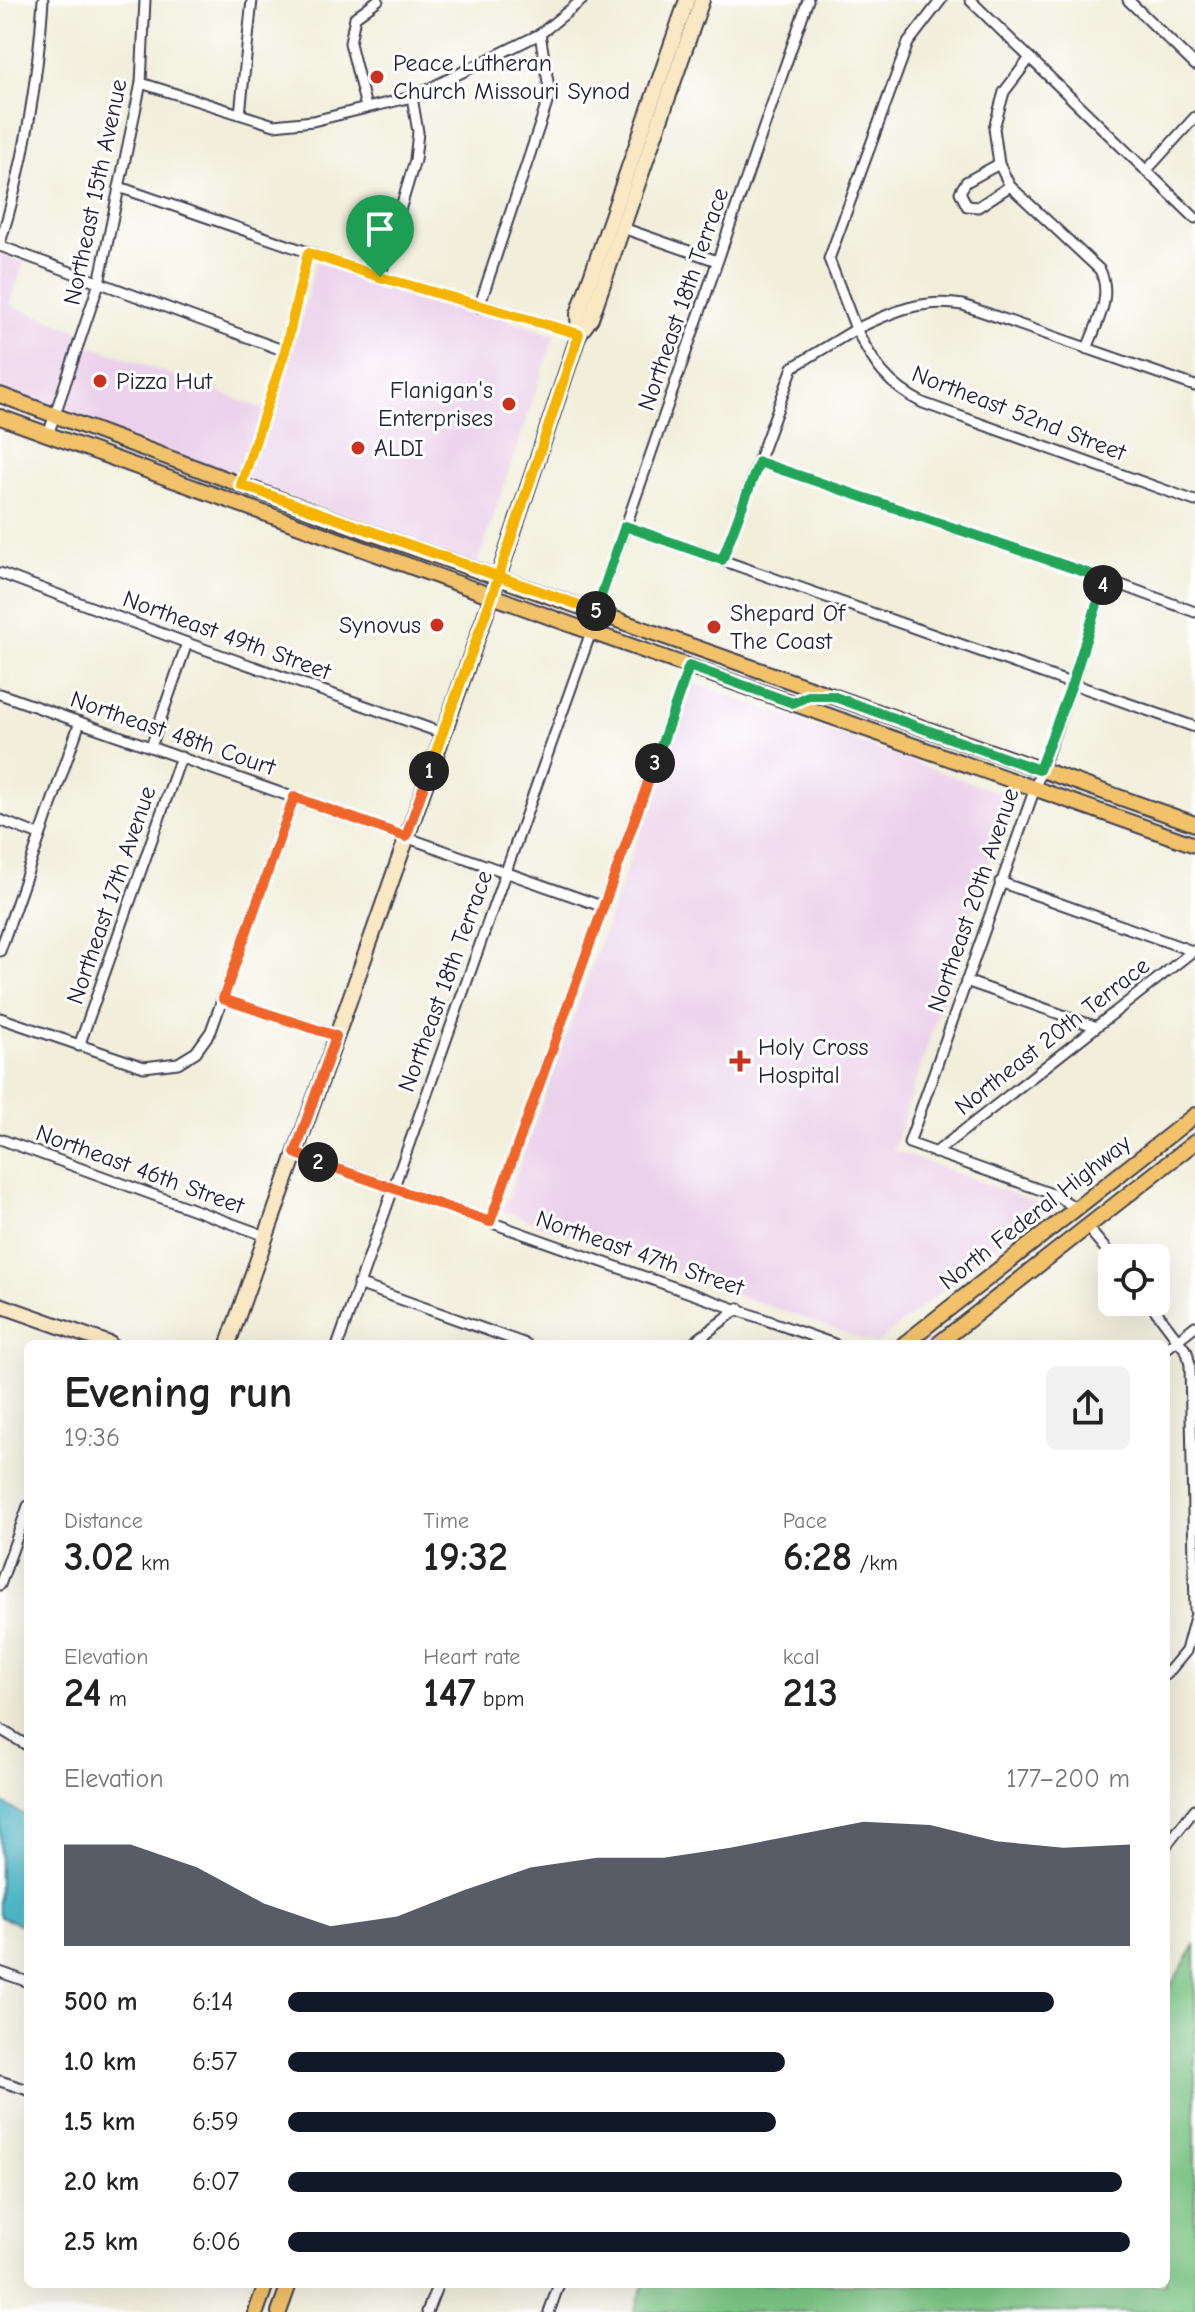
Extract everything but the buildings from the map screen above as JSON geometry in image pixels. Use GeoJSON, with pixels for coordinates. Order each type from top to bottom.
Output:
{"type":"FeatureCollection","features":[{"type":"Feature","properties":{"kind":"main road"},"geometry":{"type":"LineString","coordinates":[[0,395],[497,577],[1195,824]]}},
{"type":"Feature","properties":{"kind":"main road"},"geometry":{"type":"LineString","coordinates":[[0,417],[591,632],[1195,845]]}},
{"type":"Feature","properties":{"kind":"main road"},"geometry":{"type":"LineString","coordinates":[[793,703],[808,696],[832,696]]}},
{"type":"Feature","properties":{"kind":"main road"},"geometry":{"type":"LineString","coordinates":[[1194,1143],[1190,1136],[1195,1118]]}},
{"type":"Feature","properties":{"kind":"main road","name":"North Federal Highway"},"geometry":{"type":"LineString","coordinates":[[909,1340],[1195,1118]]}},
{"type":"Feature","properties":{"kind":"main road","name":"North Federal Highway"},"geometry":{"type":"LineString","coordinates":[[943,1340],[1194,1143]]}},
{"type":"Feature","properties":{"kind":"main road"},"geometry":{"type":"LineString","coordinates":[[1087,1227],[1091,1213],[1109,1182]]}},
{"type":"Feature","properties":{"kind":"main road"},"geometry":{"type":"LineString","coordinates":[[1056,1251],[1074,1220],[1076,1208]]}},
{"type":"Feature","properties":{"kind":"main road"},"geometry":{"type":"LineString","coordinates":[[256,2312],[265,2288]]}},
{"type":"Feature","properties":{"kind":"main road"},"geometry":{"type":"LineString","coordinates":[[268,2288],[273,2312]]}},
{"type":"Feature","properties":{"kind":"main road"},"geometry":{"type":"LineString","coordinates":[[279,2312],[288,2288]]}},
{"type":"Feature","properties":{"kind":"street"},"geometry":{"type":"LineString","coordinates":[[43,0],[40,45],[13,203],[0,245],[285,351]]}},
{"type":"Feature","properties":{"kind":"street","name":"Northeast 15th Avenue"},"geometry":{"type":"LineString","coordinates":[[48,435],[99,283],[141,83],[145,0]]}},
{"type":"Feature","properties":{"kind":"street"},"geometry":{"type":"LineString","coordinates":[[240,114],[252,0]]}},
{"type":"Feature","properties":{"kind":"street"},"geometry":{"type":"LineString","coordinates":[[366,107],[350,43],[355,17],[378,0]]}},
{"type":"Feature","properties":{"kind":"street"},"geometry":{"type":"LineString","coordinates":[[141,83],[274,125],[313,121],[412,97],[540,34],[582,0]]}},
{"type":"Feature","properties":{"kind":"street"},"geometry":{"type":"LineString","coordinates":[[616,225],[687,0]]}},
{"type":"Feature","properties":{"kind":"street"},"geometry":{"type":"LineString","coordinates":[[229,1340],[492,596],[579,334],[578,314],[616,225],[702,0]]}},
{"type":"Feature","properties":{"kind":"street","name":"Northeast 18th Terrace"},"geometry":{"type":"LineString","coordinates":[[596,612],[808,0]]}},
{"type":"Feature","properties":{"kind":"street","name":"Northeast 52nd Street"},"geometry":{"type":"LineString","coordinates":[[941,0],[908,43],[829,259],[856,329],[874,363],[901,392],[923,403],[1195,501]]}},
{"type":"Feature","properties":{"kind":"street"},"geometry":{"type":"LineString","coordinates":[[970,0],[1195,218]]}},
{"type":"Feature","properties":{"kind":"street"},"geometry":{"type":"LineString","coordinates":[[1128,0],[1195,65]]}},
{"type":"Feature","properties":{"kind":"street"},"geometry":{"type":"LineString","coordinates":[[479,307],[550,94],[540,34]]}},
{"type":"Feature","properties":{"kind":"street"},"geometry":{"type":"LineString","coordinates":[[1030,58],[1004,92],[994,128],[999,164],[1010,186],[1100,270],[1107,285],[1106,299],[1087,349]]}},
{"type":"Feature","properties":{"kind":"street"},"geometry":{"type":"LineString","coordinates":[[380,277],[415,160],[418,132],[412,97]]}},
{"type":"Feature","properties":{"kind":"street"},"geometry":{"type":"LineString","coordinates":[[1146,171],[1195,117]]}},
{"type":"Feature","properties":{"kind":"street"},"geometry":{"type":"LineString","coordinates":[[999,164],[966,182],[960,192],[967,206],[978,207],[1010,186]]}},
{"type":"Feature","properties":{"kind":"street"},"geometry":{"type":"LineString","coordinates":[[119,187],[380,277],[579,334]]}},
{"type":"Feature","properties":{"kind":"street"},"geometry":{"type":"LineString","coordinates":[[616,225],[717,261]]}},
{"type":"Feature","properties":{"kind":"street"},"geometry":{"type":"LineString","coordinates":[[241,485],[285,351],[308,253]]}},
{"type":"Feature","properties":{"kind":"street"},"geometry":{"type":"LineString","coordinates":[[722,560],[793,367],[856,329],[908,306],[943,301],[963,305],[1195,386]]}},
{"type":"Feature","properties":{"kind":"street"},"geometry":{"type":"LineString","coordinates":[[759,462],[1195,612]]}},
{"type":"Feature","properties":{"kind":"street"},"geometry":{"type":"LineString","coordinates":[[625,526],[1195,727]]}},
{"type":"Feature","properties":{"kind":"street","name":"Northeast 49th Street"},"geometry":{"type":"LineString","coordinates":[[0,573],[442,733]]}},
{"type":"Feature","properties":{"kind":"street","name":"Northeast 20th Avenue"},"geometry":{"type":"LineString","coordinates":[[935,1153],[909,1143],[1072,684],[1105,579]]}},
{"type":"Feature","properties":{"kind":"street","name":"Northeast 18th Terrace"},"geometry":{"type":"LineString","coordinates":[[339,1340],[591,632]]}},
{"type":"Feature","properties":{"kind":"street"},"geometry":{"type":"LineString","coordinates":[[151,747],[187,643]]}},
{"type":"Feature","properties":{"kind":"street"},"geometry":{"type":"LineString","coordinates":[[490,1222],[689,666]]}},
{"type":"Feature","properties":{"kind":"street","name":"Northeast 48th Court"},"geometry":{"type":"LineString","coordinates":[[0,694],[604,907]]}},
{"type":"Feature","properties":{"kind":"street"},"geometry":{"type":"LineString","coordinates":[[0,951],[80,722]]}},
{"type":"Feature","properties":{"kind":"street","name":"Northeast 17th Avenue"},"geometry":{"type":"LineString","coordinates":[[79,1046],[181,757]]}},
{"type":"Feature","properties":{"kind":"street"},"geometry":{"type":"LineString","coordinates":[[0,1018],[144,1067],[178,1063],[196,1052],[211,1031],[294,797]]}},
{"type":"Feature","properties":{"kind":"street"},"geometry":{"type":"LineString","coordinates":[[0,820],[39,835]]}},
{"type":"Feature","properties":{"kind":"street"},"geometry":{"type":"LineString","coordinates":[[1000,882],[1194,951]]}},
{"type":"Feature","properties":{"kind":"street","name":"Northeast 20th Terrace"},"geometry":{"type":"LineString","coordinates":[[935,1153],[1194,951]]}},
{"type":"Feature","properties":{"kind":"street"},"geometry":{"type":"LineString","coordinates":[[966,981],[1094,1026]]}},
{"type":"Feature","properties":{"kind":"street"},"geometry":{"type":"LineString","coordinates":[[223,999],[336,1036]]}},
{"type":"Feature","properties":{"kind":"street","name":"Northeast 46th Street"},"geometry":{"type":"LineString","coordinates":[[0,1139],[266,1236]]}},
{"type":"Feature","properties":{"kind":"street","name":"Northeast 47th Street"},"geometry":{"type":"LineString","coordinates":[[295,1153],[823,1340]]}},
{"type":"Feature","properties":{"kind":"street"},"geometry":{"type":"LineString","coordinates":[[935,1153],[1055,1195],[1076,1208]]}},
{"type":"Feature","properties":{"kind":"street"},"geometry":{"type":"LineString","coordinates":[[1087,1227],[1101,1244]]}},
{"type":"Feature","properties":{"kind":"street"},"geometry":{"type":"LineString","coordinates":[[358,1284],[515,1340]]}},
{"type":"Feature","properties":{"kind":"street"},"geometry":{"type":"LineString","coordinates":[[0,1305],[87,1340]]}},
{"type":"Feature","properties":{"kind":"street"},"geometry":{"type":"LineString","coordinates":[[697,1340],[739,1308]]}},
{"type":"Feature","properties":{"kind":"street"},"geometry":{"type":"LineString","coordinates":[[1159,1316],[1187,1352],[1190,1365],[1195,1614],[1186,1651],[1170,1670]]}},
{"type":"Feature","properties":{"kind":"street"},"geometry":{"type":"LineString","coordinates":[[1170,1346],[1195,1326]]}},
{"type":"Feature","properties":{"kind":"street"},"geometry":{"type":"LineString","coordinates":[[0,1585],[24,1517]]}},
{"type":"Feature","properties":{"kind":"street"},"geometry":{"type":"LineString","coordinates":[[0,1729],[24,1744]]}},
{"type":"Feature","properties":{"kind":"street"},"geometry":{"type":"LineString","coordinates":[[1170,1841],[1195,1809]]}},
{"type":"Feature","properties":{"kind":"street"},"geometry":{"type":"LineString","coordinates":[[0,1972],[24,1981]]}},
{"type":"Feature","properties":{"kind":"street"},"geometry":{"type":"LineString","coordinates":[[0,2081],[24,2089]]}},
{"type":"Feature","properties":{"kind":"street"},"geometry":{"type":"LineString","coordinates":[[427,2312],[436,2288]]}},
{"type":"Feature","properties":{"kind":"street"},"geometry":{"type":"LineString","coordinates":[[549,2312],[558,2288]]}},
{"type":"Feature","properties":{"kind":"shaded area"},"geometry":{"type":"Polygon","coordinates":[[[0,254],[24,262],[10,305],[77,330],[85,343],[272,412],[292,355],[316,261],[555,335],[477,565],[0,391],[0,254]]]}},
{"type":"Feature","properties":{"kind":"shaded area","name":"Holy Cross Hospital"},"geometry":{"type":"Polygon","coordinates":[[[694,683],[1010,797],[893,1150],[1046,1206],[881,1340],[865,1340],[503,1211],[694,683]]]}},
{"type":"Feature","properties":{"kind":"green space"},"geometry":{"type":"Polygon","coordinates":[[[1195,1945],[1195,2312],[634,2312],[643,2288],[1170,2288],[1170,1986],[1195,1945]]]}},
{"type":"Feature","properties":{"kind":"water"},"geometry":{"type":"Polygon","coordinates":[[[0,1801],[24,1815],[24,1926],[0,1917],[0,1801]]]}},
{"type":"Feature","properties":{"kind":"place","name":"Peace Lutheran Church Missouri Synod"},"geometry":{"type":"Point","coordinates":[377,77]}},
{"type":"Feature","properties":{"kind":"place","name":"Pizza Hut"},"geometry":{"type":"Point","coordinates":[100,381]}},
{"type":"Feature","properties":{"kind":"place","name":"Flanigan's Enterprises"},"geometry":{"type":"Point","coordinates":[509,404]}},
{"type":"Feature","properties":{"kind":"place","name":"ALDI"},"geometry":{"type":"Point","coordinates":[358,448]}},
{"type":"Feature","properties":{"kind":"place","name":"Synovus"},"geometry":{"type":"Point","coordinates":[437,625]}},
{"type":"Feature","properties":{"kind":"place","name":"Shepard Of The Coast"},"geometry":{"type":"Point","coordinates":[714,627]}},
{"type":"Feature","properties":{"kind":"place","name":"Holy Cross Hospital"},"geometry":{"type":"Point","coordinates":[740,1061]}},
{"type":"Feature","properties":{"kind":"route"},"geometry":{"type":"LineString","coordinates":[[380,277],[308,253],[285,351],[241,485],[360,529],[497,577],[596,612],[625,526],[722,560],[759,462],[1105,579],[1072,684],[1039,770],[832,696],[808,696],[793,703],[689,666],[490,1222],[295,1153],[336,1036],[223,999],[294,797],[406,837],[492,596],[497,577],[579,334],[380,277]]}}]}
